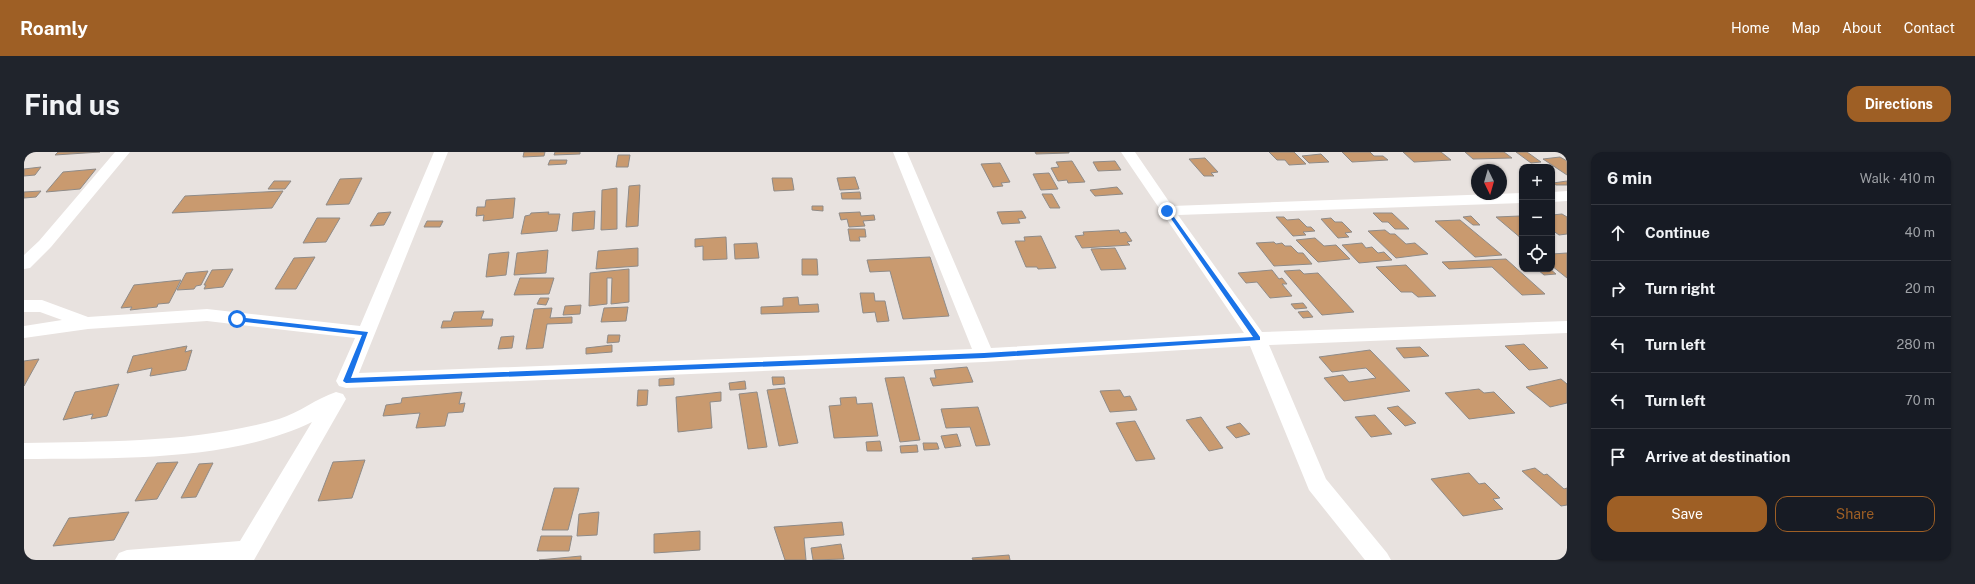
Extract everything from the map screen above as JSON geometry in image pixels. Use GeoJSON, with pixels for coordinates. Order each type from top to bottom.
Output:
{"type":"FeatureCollection","features":[{"type":"Feature","properties":{"kind":"street"},"geometry":{"type":"LineString","coordinates":[[24,264],[45,244],[123,152]]}},
{"type":"Feature","properties":{"kind":"street"},"geometry":{"type":"LineString","coordinates":[[127,560],[244,555],[346,381],[441,152]]}},
{"type":"Feature","properties":{"kind":"street"},"geometry":{"type":"LineString","coordinates":[[900,152],[984,356]]}},
{"type":"Feature","properties":{"kind":"street"},"geometry":{"type":"LineString","coordinates":[[1128,152],[1167,211],[1258,339],[1317,484],[1379,560]]}},
{"type":"Feature","properties":{"kind":"street"},"geometry":{"type":"LineString","coordinates":[[1555,197],[1567,196]]}},
{"type":"Feature","properties":{"kind":"street"},"geometry":{"type":"LineString","coordinates":[[1167,211],[1519,198]]}},
{"type":"Feature","properties":{"kind":"street"},"geometry":{"type":"LineString","coordinates":[[24,306],[42,306],[88,323]]}},
{"type":"Feature","properties":{"kind":"street"},"geometry":{"type":"LineString","coordinates":[[24,332],[88,323],[151,320],[207,315],[366,333]]}},
{"type":"Feature","properties":{"kind":"street"},"geometry":{"type":"LineString","coordinates":[[346,381],[984,356],[1258,339],[1567,327]]}},
{"type":"Feature","properties":{"kind":"street"},"geometry":{"type":"LineString","coordinates":[[24,451],[147,448],[197,444],[233,438],[286,424],[335,401]]}},
{"type":"Feature","properties":{"kind":"building"},"geometry":{"type":"Polygon","coordinates":[[[58,152],[100,152],[55,155],[58,152]]]}},
{"type":"Feature","properties":{"kind":"building"},"geometry":{"type":"Polygon","coordinates":[[[524,152],[545,152],[544,156],[523,157],[524,152]]]}},
{"type":"Feature","properties":{"kind":"building"},"geometry":{"type":"Polygon","coordinates":[[[555,152],[580,152],[580,154],[554,155],[555,152]]]}},
{"type":"Feature","properties":{"kind":"building"},"geometry":{"type":"Polygon","coordinates":[[[1035,152],[1069,152],[1069,153],[1036,154],[1035,152]]]}},
{"type":"Feature","properties":{"kind":"building"},"geometry":{"type":"Polygon","coordinates":[[[1269,152],[1294,152],[1306,164],[1289,165],[1285,160],[1277,160],[1269,152]]]}},
{"type":"Feature","properties":{"kind":"building"},"geometry":{"type":"Polygon","coordinates":[[[1342,152],[1370,152],[1374,156],[1383,156],[1388,160],[1352,162],[1342,152]]]}},
{"type":"Feature","properties":{"kind":"building"},"geometry":{"type":"Polygon","coordinates":[[[1403,152],[1441,152],[1451,160],[1414,162],[1403,152]]]}},
{"type":"Feature","properties":{"kind":"building"},"geometry":{"type":"Polygon","coordinates":[[[1465,152],[1504,152],[1512,158],[1473,159],[1465,152]]]}},
{"type":"Feature","properties":{"kind":"building"},"geometry":{"type":"Polygon","coordinates":[[[1516,152],[1527,152],[1541,162],[1531,163],[1516,152]]]}},
{"type":"Feature","properties":{"kind":"building"},"geometry":{"type":"Polygon","coordinates":[[[1321,154],[1329,162],[1309,163],[1302,156],[1321,154]]]}},
{"type":"Feature","properties":{"kind":"building"},"geometry":{"type":"Polygon","coordinates":[[[618,155],[630,155],[628,167],[616,167],[618,155]]]}},
{"type":"Feature","properties":{"kind":"building"},"geometry":{"type":"Polygon","coordinates":[[[1560,157],[1567,161],[1567,175],[1555,167],[1555,164],[1550,164],[1543,159],[1560,157]]]}},
{"type":"Feature","properties":{"kind":"building"},"geometry":{"type":"Polygon","coordinates":[[[1205,158],[1218,172],[1211,173],[1214,176],[1204,176],[1189,159],[1205,158]]]}},
{"type":"Feature","properties":{"kind":"building"},"geometry":{"type":"Polygon","coordinates":[[[550,160],[567,160],[566,164],[548,165],[550,160]]]}},
{"type":"Feature","properties":{"kind":"building"},"geometry":{"type":"Polygon","coordinates":[[[1072,161],[1085,182],[1068,183],[1067,180],[1058,181],[1051,168],[1059,167],[1056,162],[1072,161]]]}},
{"type":"Feature","properties":{"kind":"building"},"geometry":{"type":"Polygon","coordinates":[[[1115,161],[1121,170],[1098,171],[1093,162],[1115,161]]]}},
{"type":"Feature","properties":{"kind":"building"},"geometry":{"type":"Polygon","coordinates":[[[1000,163],[1010,182],[1001,183],[1003,186],[993,187],[981,164],[1000,163]]]}},
{"type":"Feature","properties":{"kind":"building"},"geometry":{"type":"Polygon","coordinates":[[[41,167],[35,175],[24,176],[24,169],[41,167]]]}},
{"type":"Feature","properties":{"kind":"building"},"geometry":{"type":"Polygon","coordinates":[[[96,169],[80,189],[46,192],[63,172],[96,169]]]}},
{"type":"Feature","properties":{"kind":"building"},"geometry":{"type":"Polygon","coordinates":[[[1049,173],[1058,189],[1041,190],[1033,174],[1049,173]]]}},
{"type":"Feature","properties":{"kind":"building"},"geometry":{"type":"Polygon","coordinates":[[[855,177],[859,189],[840,190],[837,178],[855,177]]]}},
{"type":"Feature","properties":{"kind":"building"},"geometry":{"type":"Polygon","coordinates":[[[362,178],[349,204],[326,205],[340,179],[362,178]]]}},
{"type":"Feature","properties":{"kind":"building"},"geometry":{"type":"Polygon","coordinates":[[[772,178],[792,178],[794,190],[774,191],[772,178]]]}},
{"type":"Feature","properties":{"kind":"building"},"geometry":{"type":"Polygon","coordinates":[[[274,181],[291,181],[285,189],[268,189],[274,181]]]}},
{"type":"Feature","properties":{"kind":"building"},"geometry":{"type":"Polygon","coordinates":[[[1567,181],[1567,185],[1556,185],[1555,183],[1567,181]]]}},
{"type":"Feature","properties":{"kind":"building"},"geometry":{"type":"Polygon","coordinates":[[[640,185],[638,226],[626,227],[629,186],[640,185]]]}},
{"type":"Feature","properties":{"kind":"building"},"geometry":{"type":"Polygon","coordinates":[[[1117,187],[1123,194],[1095,196],[1090,190],[1117,187]]]}},
{"type":"Feature","properties":{"kind":"building"},"geometry":{"type":"Polygon","coordinates":[[[617,188],[617,229],[601,230],[602,190],[617,188]]]}},
{"type":"Feature","properties":{"kind":"building"},"geometry":{"type":"Polygon","coordinates":[[[41,191],[36,197],[24,198],[24,192],[41,191]]]}},
{"type":"Feature","properties":{"kind":"building"},"geometry":{"type":"Polygon","coordinates":[[[283,191],[272,208],[172,213],[185,196],[283,191]]]}},
{"type":"Feature","properties":{"kind":"building"},"geometry":{"type":"Polygon","coordinates":[[[860,192],[861,199],[842,199],[841,193],[860,192]]]}},
{"type":"Feature","properties":{"kind":"building"},"geometry":{"type":"Polygon","coordinates":[[[1042,194],[1052,194],[1060,208],[1050,208],[1042,194]]]}},
{"type":"Feature","properties":{"kind":"building"},"geometry":{"type":"Polygon","coordinates":[[[515,198],[513,218],[483,221],[484,215],[476,216],[477,207],[485,207],[486,200],[515,198]]]}},
{"type":"Feature","properties":{"kind":"building"},"geometry":{"type":"Polygon","coordinates":[[[812,206],[823,206],[823,211],[812,210],[812,206]]]}},
{"type":"Feature","properties":{"kind":"building"},"geometry":{"type":"Polygon","coordinates":[[[595,211],[594,229],[572,231],[573,213],[595,211]]]}},
{"type":"Feature","properties":{"kind":"building"},"geometry":{"type":"Polygon","coordinates":[[[1022,211],[1026,218],[1018,219],[1020,223],[1002,224],[997,212],[1022,211]]]}},
{"type":"Feature","properties":{"kind":"building"},"geometry":{"type":"Polygon","coordinates":[[[391,212],[384,225],[370,226],[378,213],[391,212]]]}},
{"type":"Feature","properties":{"kind":"building"},"geometry":{"type":"Polygon","coordinates":[[[549,212],[548,214],[560,214],[557,231],[521,234],[525,216],[530,215],[531,213],[549,212]]]}},
{"type":"Feature","properties":{"kind":"building"},"geometry":{"type":"Polygon","coordinates":[[[860,212],[861,216],[874,215],[875,220],[863,221],[865,226],[849,227],[847,219],[841,220],[839,213],[860,212]]]}},
{"type":"Feature","properties":{"kind":"building"},"geometry":{"type":"Polygon","coordinates":[[[1373,213],[1392,213],[1409,229],[1395,229],[1388,222],[1382,222],[1373,213]]]}},
{"type":"Feature","properties":{"kind":"building"},"geometry":{"type":"Polygon","coordinates":[[[1562,214],[1567,217],[1567,234],[1559,235],[1555,232],[1555,215],[1562,214]]]}},
{"type":"Feature","properties":{"kind":"building"},"geometry":{"type":"Polygon","coordinates":[[[1471,216],[1480,225],[1473,225],[1463,217],[1471,216]]]}},
{"type":"Feature","properties":{"kind":"building"},"geometry":{"type":"Polygon","coordinates":[[[1519,216],[1519,236],[1496,217],[1519,216]]]}},
{"type":"Feature","properties":{"kind":"building"},"geometry":{"type":"Polygon","coordinates":[[[1276,217],[1284,217],[1287,220],[1299,219],[1307,227],[1311,227],[1315,231],[1303,232],[1306,235],[1293,236],[1276,217]]]}},
{"type":"Feature","properties":{"kind":"building"},"geometry":{"type":"Polygon","coordinates":[[[317,218],[340,218],[326,242],[303,243],[317,218]]]}},
{"type":"Feature","properties":{"kind":"building"},"geometry":{"type":"Polygon","coordinates":[[[1331,218],[1335,222],[1342,222],[1352,232],[1345,233],[1349,237],[1338,238],[1321,219],[1331,218]]]}},
{"type":"Feature","properties":{"kind":"building"},"geometry":{"type":"Polygon","coordinates":[[[1460,220],[1502,255],[1475,257],[1435,221],[1460,220]]]}},
{"type":"Feature","properties":{"kind":"building"},"geometry":{"type":"Polygon","coordinates":[[[427,221],[443,221],[440,227],[424,227],[427,221]]]}},
{"type":"Feature","properties":{"kind":"building"},"geometry":{"type":"Polygon","coordinates":[[[848,229],[865,229],[866,237],[859,237],[860,241],[850,241],[848,229]]]}},
{"type":"Feature","properties":{"kind":"building"},"geometry":{"type":"Polygon","coordinates":[[[1119,230],[1120,233],[1126,232],[1132,241],[1127,242],[1130,245],[1082,248],[1075,236],[1084,235],[1083,232],[1119,230]]]}},
{"type":"Feature","properties":{"kind":"building"},"geometry":{"type":"Polygon","coordinates":[[[1385,230],[1390,234],[1395,234],[1406,244],[1415,243],[1428,254],[1396,258],[1368,231],[1385,230]]]}},
{"type":"Feature","properties":{"kind":"building"},"geometry":{"type":"Polygon","coordinates":[[[1041,236],[1056,268],[1038,269],[1037,267],[1026,267],[1015,241],[1025,241],[1024,237],[1041,236]]]}},
{"type":"Feature","properties":{"kind":"building"},"geometry":{"type":"Polygon","coordinates":[[[726,237],[727,259],[703,260],[703,246],[695,247],[695,239],[726,237]]]}},
{"type":"Feature","properties":{"kind":"building"},"geometry":{"type":"Polygon","coordinates":[[[1315,238],[1324,246],[1336,245],[1350,259],[1318,262],[1296,240],[1315,238]]]}},
{"type":"Feature","properties":{"kind":"building"},"geometry":{"type":"Polygon","coordinates":[[[1274,242],[1276,244],[1282,243],[1285,246],[1291,246],[1298,253],[1303,253],[1312,264],[1274,266],[1256,243],[1274,242]]]}},
{"type":"Feature","properties":{"kind":"building"},"geometry":{"type":"Polygon","coordinates":[[[757,243],[759,258],[735,259],[734,244],[757,243]]]}},
{"type":"Feature","properties":{"kind":"building"},"geometry":{"type":"Polygon","coordinates":[[[1362,243],[1366,248],[1372,247],[1378,253],[1384,252],[1392,260],[1359,263],[1342,245],[1362,243]]]}},
{"type":"Feature","properties":{"kind":"building"},"geometry":{"type":"Polygon","coordinates":[[[638,248],[638,266],[596,269],[598,251],[638,248]]]}},
{"type":"Feature","properties":{"kind":"building"},"geometry":{"type":"Polygon","coordinates":[[[1115,248],[1126,269],[1101,270],[1091,249],[1115,248]]]}},
{"type":"Feature","properties":{"kind":"building"},"geometry":{"type":"Polygon","coordinates":[[[548,250],[546,273],[514,275],[517,253],[548,250]]]}},
{"type":"Feature","properties":{"kind":"building"},"geometry":{"type":"Polygon","coordinates":[[[509,252],[506,275],[486,277],[489,254],[509,252]]]}},
{"type":"Feature","properties":{"kind":"building"},"geometry":{"type":"Polygon","coordinates":[[[1567,253],[1567,278],[1555,268],[1555,254],[1567,253]]]}},
{"type":"Feature","properties":{"kind":"building"},"geometry":{"type":"Polygon","coordinates":[[[315,257],[296,289],[275,289],[294,258],[315,257]]]}},
{"type":"Feature","properties":{"kind":"building"},"geometry":{"type":"Polygon","coordinates":[[[930,257],[949,316],[903,319],[890,271],[870,272],[867,260],[930,257]]]}},
{"type":"Feature","properties":{"kind":"building"},"geometry":{"type":"Polygon","coordinates":[[[802,259],[817,259],[818,275],[802,275],[802,259]]]}},
{"type":"Feature","properties":{"kind":"building"},"geometry":{"type":"Polygon","coordinates":[[[1506,259],[1545,294],[1522,295],[1492,267],[1449,269],[1442,262],[1506,259]]]}},
{"type":"Feature","properties":{"kind":"building"},"geometry":{"type":"Polygon","coordinates":[[[1406,265],[1436,296],[1418,297],[1412,292],[1401,292],[1376,267],[1406,265]]]}},
{"type":"Feature","properties":{"kind":"building"},"geometry":{"type":"Polygon","coordinates":[[[233,269],[223,287],[204,289],[206,285],[204,285],[212,270],[233,269]]]}},
{"type":"Feature","properties":{"kind":"building"},"geometry":{"type":"Polygon","coordinates":[[[629,269],[629,302],[611,304],[612,278],[607,278],[607,304],[589,306],[590,273],[629,269]]]}},
{"type":"Feature","properties":{"kind":"building"},"geometry":{"type":"Polygon","coordinates":[[[1272,270],[1279,279],[1282,278],[1287,284],[1282,284],[1292,296],[1270,298],[1257,282],[1246,283],[1238,273],[1272,270]]]}},
{"type":"Feature","properties":{"kind":"building"},"geometry":{"type":"Polygon","coordinates":[[[1300,270],[1304,274],[1318,273],[1354,312],[1322,315],[1284,271],[1300,270]]]}},
{"type":"Feature","properties":{"kind":"building"},"geometry":{"type":"Polygon","coordinates":[[[208,271],[201,285],[196,286],[194,289],[177,290],[186,273],[208,271]]]}},
{"type":"Feature","properties":{"kind":"building"},"geometry":{"type":"Polygon","coordinates":[[[1540,272],[1554,272],[1556,274],[1544,275],[1540,272]]]}},
{"type":"Feature","properties":{"kind":"building"},"geometry":{"type":"Polygon","coordinates":[[[520,278],[554,278],[549,294],[514,295],[520,278]]]}},
{"type":"Feature","properties":{"kind":"building"},"geometry":{"type":"Polygon","coordinates":[[[181,280],[169,303],[158,304],[157,307],[130,310],[132,307],[121,308],[134,285],[181,280]]]}},
{"type":"Feature","properties":{"kind":"building"},"geometry":{"type":"Polygon","coordinates":[[[860,293],[874,293],[875,301],[885,301],[889,321],[877,322],[875,312],[863,313],[860,293]]]}},
{"type":"Feature","properties":{"kind":"building"},"geometry":{"type":"Polygon","coordinates":[[[798,297],[799,305],[818,304],[819,312],[761,314],[761,307],[783,306],[783,298],[798,297]]]}},
{"type":"Feature","properties":{"kind":"building"},"geometry":{"type":"Polygon","coordinates":[[[540,298],[549,298],[546,305],[537,304],[540,298]]]}},
{"type":"Feature","properties":{"kind":"building"},"geometry":{"type":"Polygon","coordinates":[[[1303,303],[1307,308],[1295,309],[1291,304],[1303,303]]]}},
{"type":"Feature","properties":{"kind":"building"},"geometry":{"type":"Polygon","coordinates":[[[581,305],[580,314],[563,315],[565,306],[581,305]]]}},
{"type":"Feature","properties":{"kind":"building"},"geometry":{"type":"Polygon","coordinates":[[[628,307],[626,321],[601,322],[604,308],[628,307]]]}},
{"type":"Feature","properties":{"kind":"building"},"geometry":{"type":"Polygon","coordinates":[[[552,308],[550,318],[572,317],[572,323],[547,324],[543,348],[526,349],[534,309],[552,308]]]}},
{"type":"Feature","properties":{"kind":"building"},"geometry":{"type":"Polygon","coordinates":[[[484,311],[481,319],[493,319],[492,326],[441,328],[443,321],[451,321],[454,312],[484,311]]]}},
{"type":"Feature","properties":{"kind":"building"},"geometry":{"type":"Polygon","coordinates":[[[1308,311],[1313,317],[1303,318],[1298,312],[1308,311]]]}},
{"type":"Feature","properties":{"kind":"building"},"geometry":{"type":"Polygon","coordinates":[[[608,335],[620,335],[619,342],[607,343],[608,335]]]}},
{"type":"Feature","properties":{"kind":"building"},"geometry":{"type":"Polygon","coordinates":[[[514,336],[512,348],[498,349],[501,337],[514,336]]]}},
{"type":"Feature","properties":{"kind":"building"},"geometry":{"type":"Polygon","coordinates":[[[1524,344],[1548,368],[1529,370],[1505,346],[1524,344]]]}},
{"type":"Feature","properties":{"kind":"building"},"geometry":{"type":"Polygon","coordinates":[[[612,345],[612,352],[586,354],[586,348],[612,345]]]}},
{"type":"Feature","properties":{"kind":"building"},"geometry":{"type":"Polygon","coordinates":[[[187,346],[185,352],[192,350],[186,370],[150,376],[152,368],[127,373],[133,356],[187,346]]]}},
{"type":"Feature","properties":{"kind":"building"},"geometry":{"type":"Polygon","coordinates":[[[1420,347],[1429,356],[1404,358],[1396,348],[1420,347]]]}},
{"type":"Feature","properties":{"kind":"building"},"geometry":{"type":"Polygon","coordinates":[[[1370,350],[1410,391],[1344,401],[1324,378],[1343,375],[1349,382],[1376,378],[1366,368],[1332,372],[1319,357],[1370,350]]]}},
{"type":"Feature","properties":{"kind":"building"},"geometry":{"type":"Polygon","coordinates":[[[39,359],[24,386],[24,361],[39,359]]]}},
{"type":"Feature","properties":{"kind":"building"},"geometry":{"type":"Polygon","coordinates":[[[967,367],[973,382],[933,386],[930,378],[936,378],[934,370],[967,367]]]}},
{"type":"Feature","properties":{"kind":"building"},"geometry":{"type":"Polygon","coordinates":[[[772,377],[784,377],[785,384],[773,385],[772,377]]]}},
{"type":"Feature","properties":{"kind":"building"},"geometry":{"type":"Polygon","coordinates":[[[904,377],[920,440],[900,442],[885,378],[904,377]]]}},
{"type":"Feature","properties":{"kind":"building"},"geometry":{"type":"Polygon","coordinates":[[[674,378],[674,385],[659,386],[659,379],[674,378]]]}},
{"type":"Feature","properties":{"kind":"building"},"geometry":{"type":"Polygon","coordinates":[[[1561,379],[1567,384],[1567,403],[1550,407],[1526,387],[1561,379]]]}},
{"type":"Feature","properties":{"kind":"building"},"geometry":{"type":"Polygon","coordinates":[[[745,381],[746,389],[730,390],[729,383],[745,381]]]}},
{"type":"Feature","properties":{"kind":"building"},"geometry":{"type":"Polygon","coordinates":[[[119,384],[107,416],[91,419],[93,414],[63,420],[75,392],[119,384]]]}},
{"type":"Feature","properties":{"kind":"building"},"geometry":{"type":"Polygon","coordinates":[[[785,388],[798,443],[779,446],[767,390],[785,388]]]}},
{"type":"Feature","properties":{"kind":"building"},"geometry":{"type":"Polygon","coordinates":[[[1479,389],[1484,393],[1494,392],[1515,413],[1469,419],[1445,393],[1479,389]]]}},
{"type":"Feature","properties":{"kind":"building"},"geometry":{"type":"Polygon","coordinates":[[[638,390],[648,390],[647,405],[637,406],[638,390]]]}},
{"type":"Feature","properties":{"kind":"building"},"geometry":{"type":"Polygon","coordinates":[[[1120,390],[1124,397],[1130,396],[1137,410],[1110,412],[1100,391],[1120,390]]]}},
{"type":"Feature","properties":{"kind":"building"},"geometry":{"type":"Polygon","coordinates":[[[462,392],[459,404],[465,403],[463,412],[448,413],[445,426],[416,428],[420,413],[383,416],[386,405],[401,403],[402,398],[462,392]]]}},
{"type":"Feature","properties":{"kind":"building"},"geometry":{"type":"Polygon","coordinates":[[[721,392],[721,401],[710,402],[712,428],[678,432],[676,397],[721,392]]]}},
{"type":"Feature","properties":{"kind":"building"},"geometry":{"type":"Polygon","coordinates":[[[757,392],[767,447],[748,449],[739,394],[757,392]]]}},
{"type":"Feature","properties":{"kind":"building"},"geometry":{"type":"Polygon","coordinates":[[[856,397],[857,404],[872,403],[878,436],[834,438],[829,406],[841,405],[840,398],[856,397]]]}},
{"type":"Feature","properties":{"kind":"building"},"geometry":{"type":"Polygon","coordinates":[[[1398,406],[1416,423],[1405,426],[1387,408],[1398,406]]]}},
{"type":"Feature","properties":{"kind":"building"},"geometry":{"type":"Polygon","coordinates":[[[978,407],[990,445],[976,446],[970,427],[946,428],[941,409],[978,407]]]}},
{"type":"Feature","properties":{"kind":"building"},"geometry":{"type":"Polygon","coordinates":[[[1375,415],[1392,434],[1371,437],[1355,417],[1375,415]]]}},
{"type":"Feature","properties":{"kind":"building"},"geometry":{"type":"Polygon","coordinates":[[[1201,417],[1223,448],[1209,451],[1186,420],[1201,417]]]}},
{"type":"Feature","properties":{"kind":"building"},"geometry":{"type":"Polygon","coordinates":[[[1135,421],[1155,459],[1136,461],[1116,423],[1135,421]]]}},
{"type":"Feature","properties":{"kind":"building"},"geometry":{"type":"Polygon","coordinates":[[[1240,423],[1250,434],[1236,438],[1226,427],[1240,423]]]}},
{"type":"Feature","properties":{"kind":"building"},"geometry":{"type":"Polygon","coordinates":[[[957,434],[961,446],[945,448],[941,436],[957,434]]]}},
{"type":"Feature","properties":{"kind":"building"},"geometry":{"type":"Polygon","coordinates":[[[880,441],[882,451],[867,451],[866,442],[880,441]]]}},
{"type":"Feature","properties":{"kind":"building"},"geometry":{"type":"Polygon","coordinates":[[[923,443],[937,443],[939,449],[924,450],[923,443]]]}},
{"type":"Feature","properties":{"kind":"building"},"geometry":{"type":"Polygon","coordinates":[[[917,445],[918,452],[901,453],[900,446],[917,445]]]}},
{"type":"Feature","properties":{"kind":"building"},"geometry":{"type":"Polygon","coordinates":[[[365,460],[352,498],[318,501],[333,462],[365,460]]]}},
{"type":"Feature","properties":{"kind":"building"},"geometry":{"type":"Polygon","coordinates":[[[178,462],[157,499],[135,501],[157,463],[178,462]]]}},
{"type":"Feature","properties":{"kind":"building"},"geometry":{"type":"Polygon","coordinates":[[[213,463],[196,497],[181,498],[199,464],[213,463]]]}},
{"type":"Feature","properties":{"kind":"building"},"geometry":{"type":"Polygon","coordinates":[[[1535,468],[1544,475],[1547,474],[1564,489],[1567,488],[1567,505],[1561,506],[1522,471],[1535,468]]]}},
{"type":"Feature","properties":{"kind":"building"},"geometry":{"type":"Polygon","coordinates":[[[1469,473],[1479,484],[1485,483],[1500,498],[1493,499],[1503,509],[1463,516],[1431,479],[1469,473]]]}},
{"type":"Feature","properties":{"kind":"building"},"geometry":{"type":"Polygon","coordinates":[[[554,488],[579,488],[568,530],[542,530],[554,488]]]}},
{"type":"Feature","properties":{"kind":"building"},"geometry":{"type":"Polygon","coordinates":[[[129,512],[114,540],[53,546],[69,518],[129,512]]]}},
{"type":"Feature","properties":{"kind":"building"},"geometry":{"type":"Polygon","coordinates":[[[599,512],[597,535],[577,536],[579,514],[599,512]]]}},
{"type":"Feature","properties":{"kind":"building"},"geometry":{"type":"Polygon","coordinates":[[[842,522],[844,535],[804,538],[806,560],[785,560],[774,527],[842,522]]]}},
{"type":"Feature","properties":{"kind":"building"},"geometry":{"type":"Polygon","coordinates":[[[700,531],[700,550],[654,553],[654,534],[700,531]]]}},
{"type":"Feature","properties":{"kind":"building"},"geometry":{"type":"Polygon","coordinates":[[[541,536],[572,536],[569,551],[537,551],[541,536]]]}},
{"type":"Feature","properties":{"kind":"building"},"geometry":{"type":"Polygon","coordinates":[[[841,544],[844,559],[813,560],[811,548],[841,544]]]}},
{"type":"Feature","properties":{"kind":"building"},"geometry":{"type":"Polygon","coordinates":[[[1009,555],[1010,560],[973,560],[972,558],[1009,555]]]}},
{"type":"Feature","properties":{"kind":"building"},"geometry":{"type":"Polygon","coordinates":[[[581,556],[581,560],[539,560],[581,556]]]}},
{"type":"Feature","properties":{"kind":"route"},"geometry":{"type":"LineString","coordinates":[[237,319],[366,333],[346,381],[984,356],[1258,339],[1167,211]]}}]}
